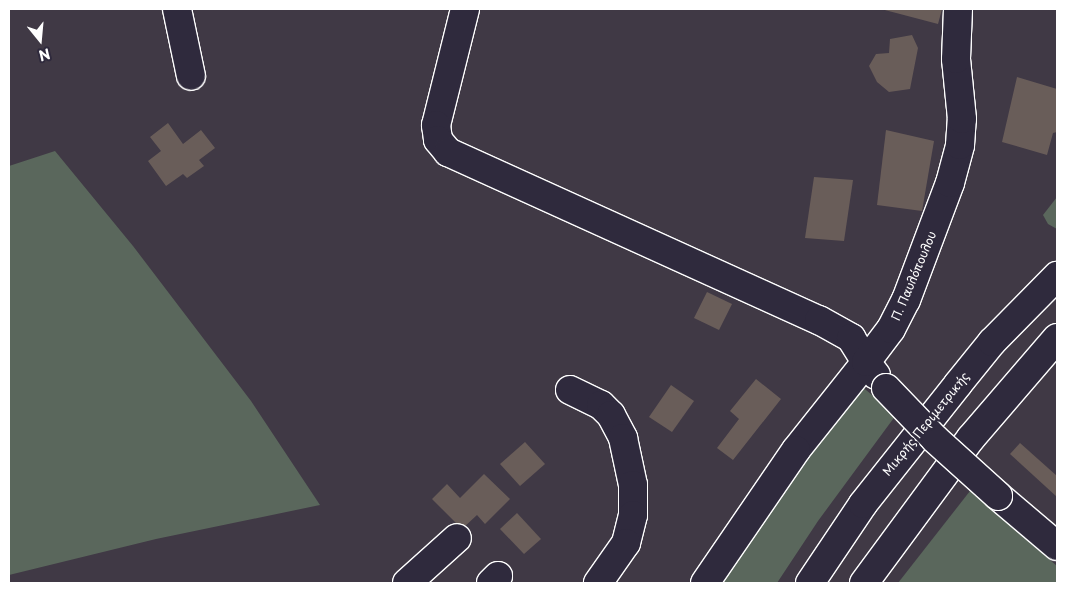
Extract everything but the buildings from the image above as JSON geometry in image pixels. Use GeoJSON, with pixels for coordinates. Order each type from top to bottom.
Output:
{"type":"FeatureCollection","features":[{"type":"Feature","properties":{"kind":"street"},"geometry":{"type":"LineString","coordinates":[[177,9],[191,76]]}},
{"type":"Feature","properties":{"kind":"street"},"geometry":{"type":"LineString","coordinates":[[465,9],[436,125],[438,140],[448,152],[819,320],[851,338],[886,388],[935,439],[1057,546]]}},
{"type":"Feature","properties":{"kind":"street","name":"Π. Παυλόπουλου"},"geometry":{"type":"LineString","coordinates":[[705,583],[796,450],[891,330],[906,300],[950,183],[960,145],[963,125],[956,60],[958,9]]}},
{"type":"Feature","properties":{"kind":"street","name":"Μικρής Περιμετρικής"},"geometry":{"type":"LineString","coordinates":[[810,583],[863,504],[992,342],[1057,276]]}},
{"type":"Feature","properties":{"kind":"street"},"geometry":{"type":"LineString","coordinates":[[864,583],[971,438],[1057,338]]}},
{"type":"Feature","properties":{"kind":"street"},"geometry":{"type":"LineString","coordinates":[[570,390],[601,405],[611,415],[623,438],[634,485],[633,515],[626,543],[598,583]]}},
{"type":"Feature","properties":{"kind":"street"},"geometry":{"type":"LineString","coordinates":[[407,583],[457,538]]}},
{"type":"Feature","properties":{"kind":"green space"},"geometry":{"type":"Polygon","coordinates":[[[55,151],[133,246],[251,401],[320,505],[156,539],[9,575],[9,166],[55,151]]]}},
{"type":"Feature","properties":{"kind":"green space"},"geometry":{"type":"Polygon","coordinates":[[[1057,197],[1057,229],[1048,224],[1043,215],[1057,197]]]}},
{"type":"Feature","properties":{"kind":"green space"},"geometry":{"type":"Polygon","coordinates":[[[860,385],[896,415],[818,521],[777,583],[719,583],[792,477],[860,385]]]}},
{"type":"Feature","properties":{"kind":"green space"},"geometry":{"type":"Polygon","coordinates":[[[970,491],[1057,566],[1057,583],[898,583],[970,491]]]}}]}
